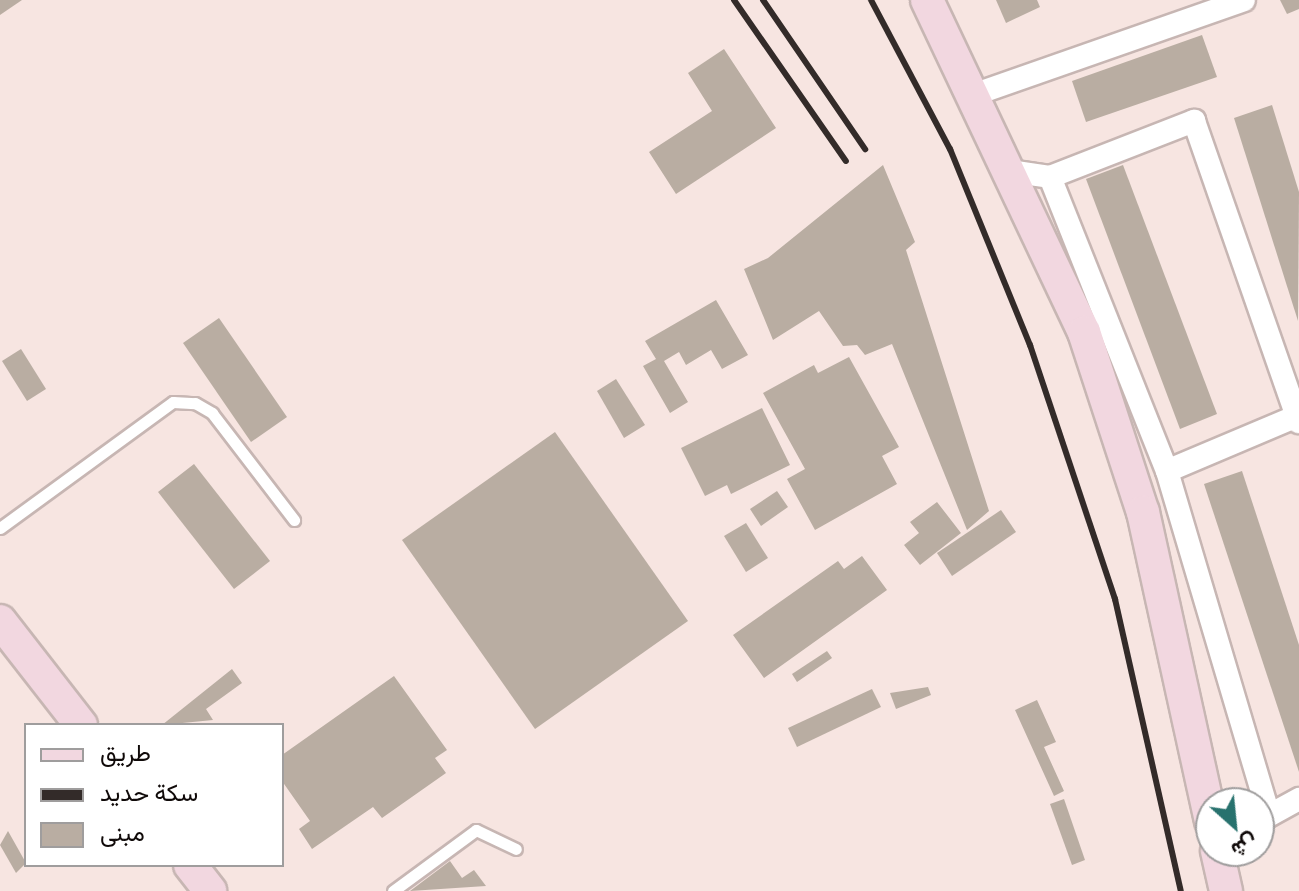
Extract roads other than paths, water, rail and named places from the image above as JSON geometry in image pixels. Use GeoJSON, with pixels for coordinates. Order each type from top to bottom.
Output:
{"type":"FeatureCollection","features":[{"type":"Feature","properties":{"kind":"street"},"geometry":{"type":"LineString","coordinates":[[927,0],[1084,332],[1143,512],[1204,787]]}},
{"type":"Feature","properties":{"kind":"street"},"geometry":{"type":"LineString","coordinates":[[973,95],[1244,0]]}},
{"type":"Feature","properties":{"kind":"street"},"geometry":{"type":"LineString","coordinates":[[1009,171],[1050,177],[1194,121],[1298,419],[1167,471]]}},
{"type":"Feature","properties":{"kind":"street"},"geometry":{"type":"LineString","coordinates":[[1050,177],[1167,471],[1255,787]]}},
{"type":"Feature","properties":{"kind":"street"},"geometry":{"type":"LineString","coordinates":[[0,621],[79,723]]}},
{"type":"Feature","properties":{"kind":"street"},"geometry":{"type":"LineString","coordinates":[[1275,812],[1299,799]]}},
{"type":"Feature","properties":{"kind":"street"},"geometry":{"type":"LineString","coordinates":[[192,867],[210,891]]}},
{"type":"Feature","properties":{"kind":"street"},"geometry":{"type":"LineString","coordinates":[[1221,867],[1226,891]]}},
{"type":"Feature","properties":{"kind":"lane"},"geometry":{"type":"LineString","coordinates":[[0,528],[173,402],[195,403],[212,413],[294,520]]}},
{"type":"Feature","properties":{"kind":"lane"},"geometry":{"type":"LineString","coordinates":[[393,891],[476,830],[516,849]]}},
{"type":"Feature","properties":{"kind":"railway"},"geometry":{"type":"LineString","coordinates":[[734,0],[846,161]]}},
{"type":"Feature","properties":{"kind":"railway"},"geometry":{"type":"LineString","coordinates":[[763,0],[865,149]]}},
{"type":"Feature","properties":{"kind":"railway"},"geometry":{"type":"LineString","coordinates":[[871,0],[950,149],[1030,345],[1115,599],[1181,891]]}}]}
